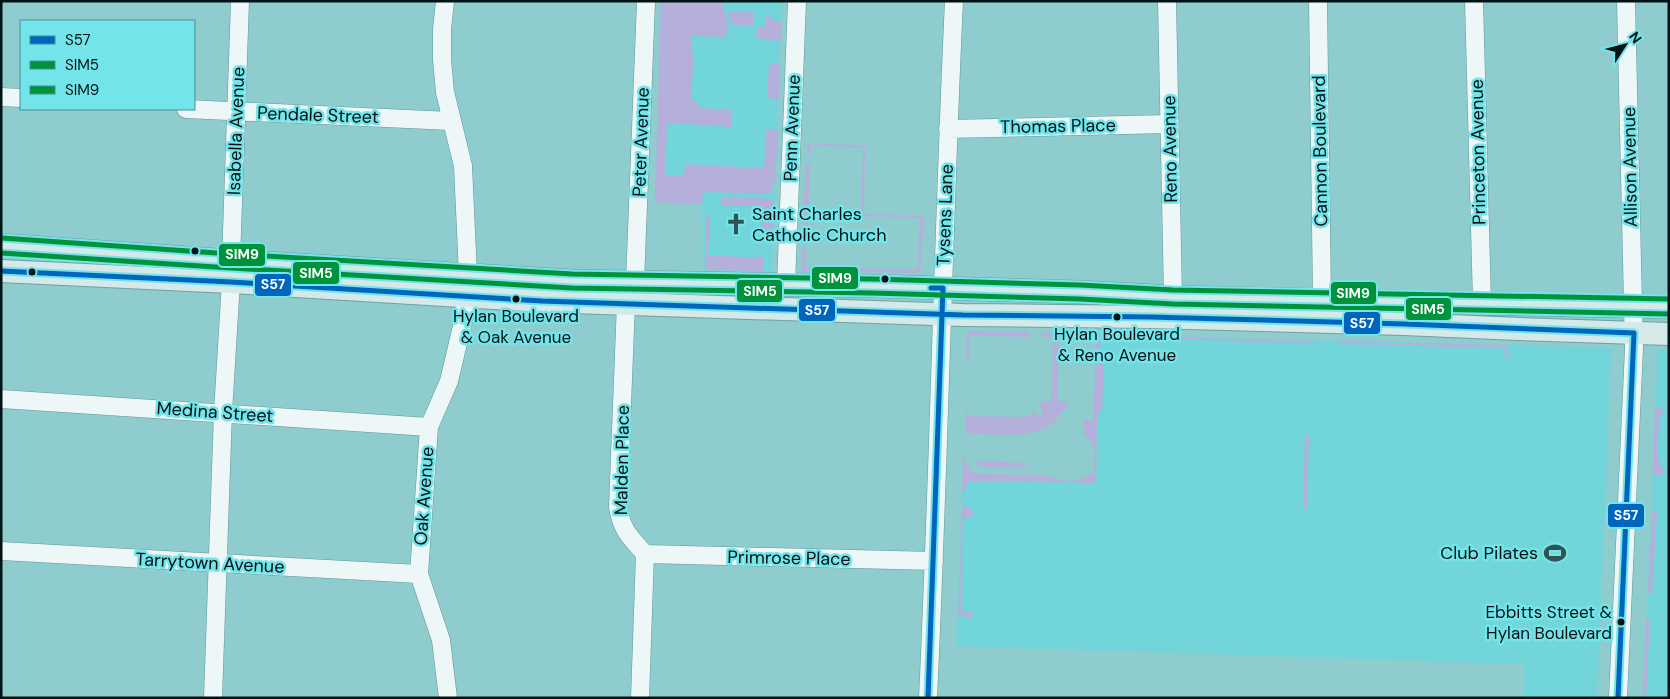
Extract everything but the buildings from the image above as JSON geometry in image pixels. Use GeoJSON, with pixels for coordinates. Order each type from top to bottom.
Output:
{"type":"FeatureCollection","features":[{"type":"Feature","properties":{"kind":"main road"},"geometry":{"type":"LineString","coordinates":[[1,245],[231,272]]}},
{"type":"Feature","properties":{"kind":"main road"},"geometry":{"type":"LineString","coordinates":[[1,271],[231,272],[467,286],[635,282],[943,288],[1173,297],[1669,307]]}},
{"type":"Feature","properties":{"kind":"main road"},"geometry":{"type":"LineString","coordinates":[[467,286],[542,301],[942,314],[1150,317],[1404,324],[1669,334]]}},
{"type":"Feature","properties":{"kind":"street","name":"Isabella Avenue"},"geometry":{"type":"LineString","coordinates":[[213,698],[240,1]]}},
{"type":"Feature","properties":{"kind":"street","name":"Oak Avenue"},"geometry":{"type":"LineString","coordinates":[[445,1],[442,29],[444,92],[463,166],[467,286],[464,318],[449,381],[429,427],[419,574],[441,640],[448,698]]}},
{"type":"Feature","properties":{"kind":"street","name":"Peter Avenue"},"geometry":{"type":"LineString","coordinates":[[635,282],[646,1]]}},
{"type":"Feature","properties":{"kind":"street","name":"Penn Avenue"},"geometry":{"type":"LineString","coordinates":[[786,285],[797,1]]}},
{"type":"Feature","properties":{"kind":"street","name":"Tysens Lane"},"geometry":{"type":"LineString","coordinates":[[928,698],[954,1]]}},
{"type":"Feature","properties":{"kind":"street","name":"Reno Avenue"},"geometry":{"type":"LineString","coordinates":[[1167,1],[1173,297]]}},
{"type":"Feature","properties":{"kind":"street","name":"Cannon Boulevard"},"geometry":{"type":"LineString","coordinates":[[1318,1],[1322,300]]}},
{"type":"Feature","properties":{"kind":"street","name":"Princeton Avenue"},"geometry":{"type":"LineString","coordinates":[[1474,1],[1482,303]]}},
{"type":"Feature","properties":{"kind":"street","name":"Allison Avenue"},"geometry":{"type":"LineString","coordinates":[[1618,698],[1634,333],[1626,1]]}},
{"type":"Feature","properties":{"kind":"street"},"geometry":{"type":"LineString","coordinates":[[1,97],[20,98]]}},
{"type":"Feature","properties":{"kind":"street","name":"Pendale Street"},"geometry":{"type":"LineString","coordinates":[[195,110],[451,121]]}},
{"type":"Feature","properties":{"kind":"street","name":"Thomas Place"},"geometry":{"type":"LineString","coordinates":[[948,129],[1169,124]]}},
{"type":"Feature","properties":{"kind":"street","name":"Malden Place"},"geometry":{"type":"LineString","coordinates":[[626,303],[618,507],[621,523],[630,538],[645,554]]}},
{"type":"Feature","properties":{"kind":"street","name":"Medina Street"},"geometry":{"type":"LineString","coordinates":[[1,399],[223,412],[429,427]]}},
{"type":"Feature","properties":{"kind":"street","name":"Tarrytown Avenue"},"geometry":{"type":"LineString","coordinates":[[1,551],[419,574]]}},
{"type":"Feature","properties":{"kind":"street"},"geometry":{"type":"LineString","coordinates":[[640,698],[645,554]]}},
{"type":"Feature","properties":{"kind":"street","name":"Primrose Place"},"geometry":{"type":"LineString","coordinates":[[645,554],[934,561]]}},
{"type":"Feature","properties":{"kind":"shaded area"},"geometry":{"type":"Polygon","coordinates":[[[661,1],[782,1],[772,269],[770,271],[703,270],[702,204],[655,202],[661,1]]]}},
{"type":"Feature","properties":{"kind":"shaded area"},"geometry":{"type":"Polygon","coordinates":[[[661,1],[722,1],[728,24],[726,37],[692,36],[692,51],[694,52],[691,101],[698,102],[698,108],[732,110],[731,128],[667,123],[665,176],[684,176],[685,164],[764,168],[766,130],[778,130],[775,182],[773,183],[772,192],[768,194],[703,192],[702,204],[655,202],[661,1]]]}},
{"type":"Feature","properties":{"kind":"shaded area"},"geometry":{"type":"Polygon","coordinates":[[[753,11],[753,25],[733,25],[727,12],[753,11]]]}},
{"type":"Feature","properties":{"kind":"shaded area"},"geometry":{"type":"Polygon","coordinates":[[[766,15],[782,22],[781,41],[761,39],[756,35],[757,27],[762,27],[766,24],[766,15]]]}},
{"type":"Feature","properties":{"kind":"shaded area"},"geometry":{"type":"Polygon","coordinates":[[[769,64],[780,64],[779,99],[767,98],[769,64]]]}},
{"type":"Feature","properties":{"kind":"shaded area"},"geometry":{"type":"Polygon","coordinates":[[[807,143],[865,146],[864,214],[924,216],[921,263],[918,262],[920,218],[861,216],[863,148],[811,145],[810,155],[807,155],[807,143]]]}},
{"type":"Feature","properties":{"kind":"shaded area"},"geometry":{"type":"Polygon","coordinates":[[[806,163],[810,163],[807,238],[802,238],[806,163]]]}},
{"type":"Feature","properties":{"kind":"shaded area"},"geometry":{"type":"Polygon","coordinates":[[[721,197],[774,199],[773,237],[767,237],[761,232],[762,206],[721,205],[721,197]]]}},
{"type":"Feature","properties":{"kind":"shaded area"},"geometry":{"type":"Polygon","coordinates":[[[705,215],[710,215],[708,255],[760,258],[760,255],[764,258],[763,271],[706,270],[705,215]]]}},
{"type":"Feature","properties":{"kind":"shaded area"},"geometry":{"type":"Polygon","coordinates":[[[802,247],[806,247],[806,267],[917,270],[918,265],[921,265],[921,271],[919,273],[803,271],[801,269],[802,247]]]}},
{"type":"Feature","properties":{"kind":"shaded area"},"geometry":{"type":"Polygon","coordinates":[[[967,331],[1027,332],[1030,335],[1028,337],[970,335],[970,358],[966,358],[967,331]]]}},
{"type":"Feature","properties":{"kind":"shaded area"},"geometry":{"type":"Polygon","coordinates":[[[1044,333],[1070,335],[1070,340],[1059,340],[1057,401],[1066,402],[1066,408],[1055,421],[1039,431],[1007,435],[965,433],[965,411],[969,416],[1022,417],[1030,415],[1035,411],[1038,417],[1043,415],[1040,406],[1041,402],[1051,401],[1053,342],[1053,337],[1044,337],[1042,335],[1044,333]]]}},
{"type":"Feature","properties":{"kind":"shaded area"},"geometry":{"type":"Polygon","coordinates":[[[1085,334],[1133,336],[1133,339],[1100,338],[1099,359],[1104,362],[1102,411],[1097,415],[1096,483],[967,481],[966,489],[962,491],[963,455],[971,471],[978,474],[1048,475],[1071,481],[1083,479],[1093,472],[1095,451],[1092,443],[1083,433],[1084,420],[1093,420],[1096,341],[1086,340],[1085,334]]]}},
{"type":"Feature","properties":{"kind":"shaded area"},"geometry":{"type":"Polygon","coordinates":[[[1100,335],[1611,348],[1597,698],[1524,698],[1524,664],[956,646],[963,478],[1096,481],[1100,335]]]}},
{"type":"Feature","properties":{"kind":"shaded area"},"geometry":{"type":"Polygon","coordinates":[[[1165,337],[1314,341],[1314,343],[1165,339],[1165,337]]]}},
{"type":"Feature","properties":{"kind":"shaded area"},"geometry":{"type":"Polygon","coordinates":[[[1340,342],[1507,345],[1509,356],[1505,357],[1505,348],[1340,344],[1340,342]]]}},
{"type":"Feature","properties":{"kind":"shaded area"},"geometry":{"type":"Polygon","coordinates":[[[1658,349],[1669,350],[1669,698],[1643,698],[1658,349]]]}},
{"type":"Feature","properties":{"kind":"shaded area"},"geometry":{"type":"Polygon","coordinates":[[[1655,408],[1668,409],[1660,417],[1658,453],[1665,474],[1660,473],[1660,476],[1653,476],[1655,408]]]}},
{"type":"Feature","properties":{"kind":"shaded area"},"geometry":{"type":"Polygon","coordinates":[[[1305,435],[1309,437],[1307,508],[1305,510],[1303,508],[1305,435]]]}},
{"type":"Feature","properties":{"kind":"shaded area"},"geometry":{"type":"Polygon","coordinates":[[[976,461],[1026,463],[1026,467],[983,467],[977,465],[976,461]]]}},
{"type":"Feature","properties":{"kind":"shaded area"},"geometry":{"type":"Polygon","coordinates":[[[962,506],[969,507],[974,514],[971,518],[963,518],[961,611],[972,612],[973,616],[970,618],[958,615],[962,506]]]}},
{"type":"Feature","properties":{"kind":"shaded area"},"geometry":{"type":"Polygon","coordinates":[[[1652,511],[1657,511],[1652,592],[1650,594],[1648,592],[1652,511]]]}},
{"type":"Feature","properties":{"kind":"shaded area"},"geometry":{"type":"Polygon","coordinates":[[[1646,620],[1650,620],[1646,698],[1643,698],[1646,620]]]}},
{"type":"Feature","properties":{"kind":"transit line","name":"SIM9"},"geometry":{"type":"LineString","coordinates":[[2,238],[231,254],[572,274],[872,279],[1080,285],[1173,290],[1669,299]]}},
{"type":"Feature","properties":{"kind":"transit line","name":"SIM5"},"geometry":{"type":"LineString","coordinates":[[1,253],[572,288],[872,293],[1080,299],[1173,304],[1669,314]]}},
{"type":"Feature","properties":{"kind":"transit line","name":"S57"},"geometry":{"type":"LineString","coordinates":[[1,271],[231,282],[542,301],[963,315],[1150,317],[1404,324],[1634,333]]}},
{"type":"Feature","properties":{"kind":"transit line","name":"S57"},"geometry":{"type":"LineString","coordinates":[[928,698],[943,288],[931,288]]}},
{"type":"Feature","properties":{"kind":"transit line","name":"S57"},"geometry":{"type":"LineString","coordinates":[[1618,698],[1634,333]]}},
{"type":"Feature","properties":{"kind":"place","name":"Saint Charles Catholic Church"},"geometry":{"type":"Point","coordinates":[736,224]}},
{"type":"Feature","properties":{"kind":"place","name":"Hylan Boulevard & Oak Avenue"},"geometry":{"type":"Point","coordinates":[516,299]}},
{"type":"Feature","properties":{"kind":"place","name":"Hylan Boulevard & Reno Avenue"},"geometry":{"type":"Point","coordinates":[1117,317]}},
{"type":"Feature","properties":{"kind":"place","name":"Club Pilates"},"geometry":{"type":"Point","coordinates":[1555,553]}},
{"type":"Feature","properties":{"kind":"place","name":"Ebbitts Street & Hylan Boulevard"},"geometry":{"type":"Point","coordinates":[1621,622]}}]}
